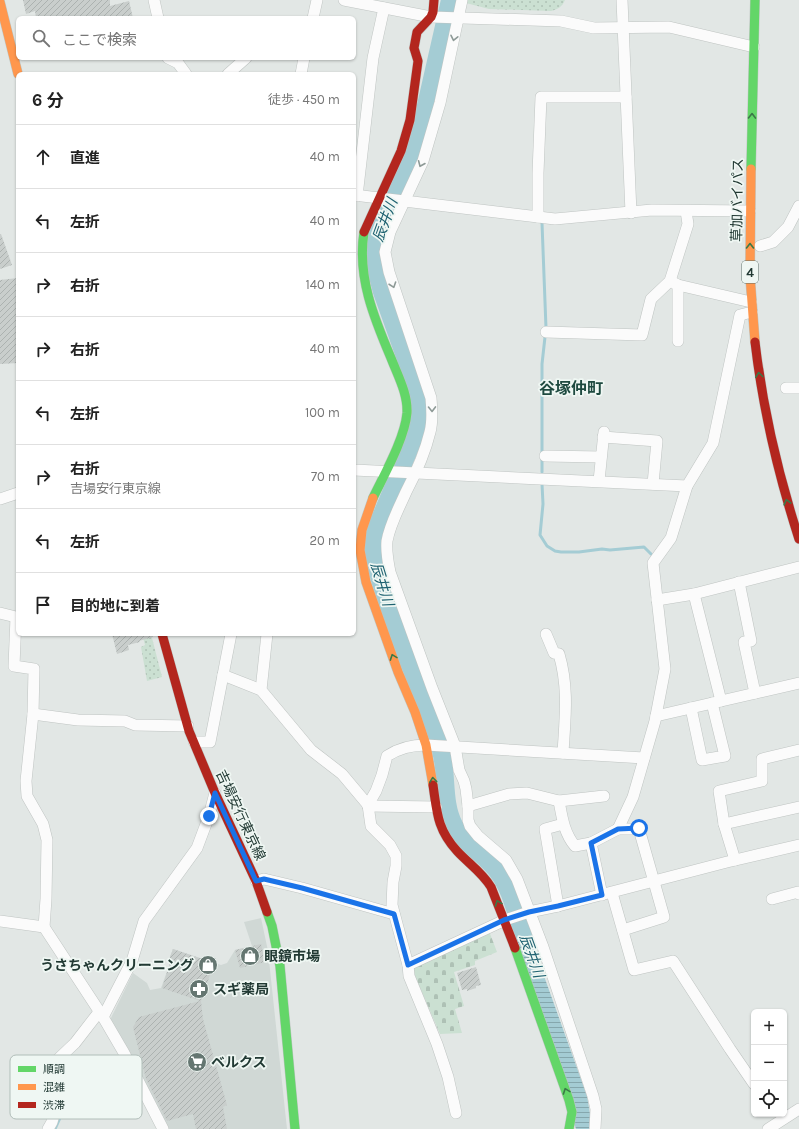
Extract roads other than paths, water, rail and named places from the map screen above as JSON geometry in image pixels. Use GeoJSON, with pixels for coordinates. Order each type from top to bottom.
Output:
{"type":"FeatureCollection","features":[{"type":"Feature","properties":{"kind":"main road"},"geometry":{"type":"LineString","coordinates":[[434,0],[433,17],[417,32],[414,48],[418,61],[408,128],[401,151],[364,229],[361,243],[364,280],[374,312],[404,390],[407,412],[405,428],[387,471],[369,507],[362,530],[358,566],[366,582],[398,672],[429,745],[438,820],[445,835],[458,851],[486,878],[492,887],[506,920],[569,1100],[572,1112],[570,1129]]}},
{"type":"Feature","properties":{"kind":"main road","name":"草加バイパス"},"geometry":{"type":"LineString","coordinates":[[755,0],[750,211],[752,307],[760,387],[771,442],[789,510],[799,539]]}},
{"type":"Feature","properties":{"kind":"main road"},"geometry":{"type":"LineString","coordinates":[[0,2],[3,28],[17,72]]}},
{"type":"Feature","properties":{"kind":"main road","name":"吉場安行東京線"},"geometry":{"type":"LineString","coordinates":[[163,636],[188,726],[194,742],[215,793],[256,881],[272,926],[277,947],[295,1129]]}},
{"type":"Feature","properties":{"kind":"street"},"geometry":{"type":"LineString","coordinates":[[154,0],[158,16]]}},
{"type":"Feature","properties":{"kind":"street"},"geometry":{"type":"LineString","coordinates":[[314,16],[317,0]]}},
{"type":"Feature","properties":{"kind":"street"},"geometry":{"type":"LineString","coordinates":[[344,0],[433,17],[561,21],[594,28],[669,28],[754,46]]}},
{"type":"Feature","properties":{"kind":"street"},"geometry":{"type":"LineString","coordinates":[[462,0],[456,18],[438,110],[423,161],[401,202],[390,232],[385,252],[389,272],[431,398],[431,430],[392,524],[387,542],[388,558],[390,572],[464,781],[470,826],[478,836],[506,860],[517,879],[528,912],[543,947],[593,1096],[596,1109],[595,1129]]}},
{"type":"Feature","properties":{"kind":"street"},"geometry":{"type":"LineString","coordinates":[[622,0],[631,213]]}},
{"type":"Feature","properties":{"kind":"street"},"geometry":{"type":"LineString","coordinates":[[384,8],[373,58],[356,196],[555,219],[652,210],[750,211]]}},
{"type":"Feature","properties":{"kind":"street"},"geometry":{"type":"LineString","coordinates":[[172,60],[178,63],[185,72]]}},
{"type":"Feature","properties":{"kind":"street"},"geometry":{"type":"LineString","coordinates":[[230,72],[244,60]]}},
{"type":"Feature","properties":{"kind":"street"},"geometry":{"type":"LineString","coordinates":[[300,72],[304,60]]}},
{"type":"Feature","properties":{"kind":"street"},"geometry":{"type":"LineString","coordinates":[[538,217],[541,97],[626,97]]}},
{"type":"Feature","properties":{"kind":"street"},"geometry":{"type":"LineString","coordinates":[[760,246],[773,242],[788,227],[799,206]]}},
{"type":"Feature","properties":{"kind":"street"},"geometry":{"type":"LineString","coordinates":[[678,341],[674,283],[688,224],[686,211]]}},
{"type":"Feature","properties":{"kind":"street"},"geometry":{"type":"LineString","coordinates":[[674,283],[752,307]]}},
{"type":"Feature","properties":{"kind":"street"},"geometry":{"type":"LineString","coordinates":[[546,332],[642,336],[651,299],[674,283]]}},
{"type":"Feature","properties":{"kind":"street"},"geometry":{"type":"LineString","coordinates":[[618,829],[633,797],[656,716],[665,669],[653,563],[671,538],[687,486],[713,443],[740,315],[752,307]]}},
{"type":"Feature","properties":{"kind":"street"},"geometry":{"type":"LineString","coordinates":[[786,388],[799,388]]}},
{"type":"Feature","properties":{"kind":"street"},"geometry":{"type":"LineString","coordinates":[[599,482],[604,434],[657,441],[653,484]]}},
{"type":"Feature","properties":{"kind":"street"},"geometry":{"type":"LineString","coordinates":[[545,456],[601,457]]}},
{"type":"Feature","properties":{"kind":"street"},"geometry":{"type":"LineString","coordinates":[[356,470],[687,486]]}},
{"type":"Feature","properties":{"kind":"street"},"geometry":{"type":"LineString","coordinates":[[0,499],[16,494]]}},
{"type":"Feature","properties":{"kind":"street"},"geometry":{"type":"LineString","coordinates":[[657,600],[694,594],[799,566]]}},
{"type":"Feature","properties":{"kind":"street"},"geometry":{"type":"LineString","coordinates":[[739,582],[751,641],[744,642],[755,693]]}},
{"type":"Feature","properties":{"kind":"street"},"geometry":{"type":"LineString","coordinates":[[691,708],[702,760],[724,756],[716,702],[694,594]]}},
{"type":"Feature","properties":{"kind":"street"},"geometry":{"type":"LineString","coordinates":[[0,613],[16,617],[14,666],[34,669],[33,714],[26,781],[27,796],[43,824],[47,840],[44,927],[101,1014],[125,1055]]}},
{"type":"Feature","properties":{"kind":"street"},"geometry":{"type":"LineString","coordinates":[[546,634],[554,653],[559,654],[564,670],[566,702],[563,753]]}},
{"type":"Feature","properties":{"kind":"street"},"geometry":{"type":"LineString","coordinates":[[194,742],[210,742],[231,636]]}},
{"type":"Feature","properties":{"kind":"street"},"geometry":{"type":"LineString","coordinates":[[261,690],[266,636]]}},
{"type":"Feature","properties":{"kind":"street"},"geometry":{"type":"LineString","coordinates":[[223,675],[261,690],[311,750],[342,774],[368,805],[371,826],[390,846],[396,856],[392,905],[394,914],[408,965],[409,976],[437,1044],[448,1077],[456,1112]]}},
{"type":"Feature","properties":{"kind":"street"},"geometry":{"type":"LineString","coordinates":[[656,716],[799,683]]}},
{"type":"Feature","properties":{"kind":"street"},"geometry":{"type":"LineString","coordinates":[[33,714],[78,720],[125,720],[135,725],[188,726]]}},
{"type":"Feature","properties":{"kind":"street"},"geometry":{"type":"LineString","coordinates":[[368,805],[382,775],[387,756],[398,749],[418,745],[644,758]]}},
{"type":"Feature","properties":{"kind":"street"},"geometry":{"type":"LineString","coordinates":[[735,860],[724,824],[719,791],[762,781],[762,759],[799,750]]}},
{"type":"Feature","properties":{"kind":"street"},"geometry":{"type":"LineString","coordinates":[[63,1055],[101,1014],[132,962],[144,921],[197,848],[209,816],[215,793]]}},
{"type":"Feature","properties":{"kind":"street"},"geometry":{"type":"LineString","coordinates":[[468,806],[509,794],[527,793],[559,801],[604,796]]}},
{"type":"Feature","properties":{"kind":"street"},"geometry":{"type":"LineString","coordinates":[[559,801],[563,824],[569,839],[575,846],[591,843],[618,829],[639,828],[664,917],[623,930]]}},
{"type":"Feature","properties":{"kind":"street"},"geometry":{"type":"LineString","coordinates":[[368,805],[436,807]]}},
{"type":"Feature","properties":{"kind":"street"},"geometry":{"type":"LineString","coordinates":[[724,824],[799,807]]}},
{"type":"Feature","properties":{"kind":"street"},"geometry":{"type":"LineString","coordinates":[[558,906],[545,829],[563,824]]}},
{"type":"Feature","properties":{"kind":"street"},"geometry":{"type":"LineString","coordinates":[[591,843],[607,894],[623,930],[634,970],[673,961],[752,1081]]}},
{"type":"Feature","properties":{"kind":"street"},"geometry":{"type":"LineString","coordinates":[[408,965],[506,920],[528,912],[607,894],[735,860],[799,845]]}},
{"type":"Feature","properties":{"kind":"street"},"geometry":{"type":"LineString","coordinates":[[256,881],[264,879],[302,888],[394,914]]}},
{"type":"Feature","properties":{"kind":"street"},"geometry":{"type":"LineString","coordinates":[[772,899],[798,892],[799,894]]}},
{"type":"Feature","properties":{"kind":"street"},"geometry":{"type":"LineString","coordinates":[[0,921],[10,921],[44,927]]}},
{"type":"Feature","properties":{"kind":"street"},"geometry":{"type":"LineString","coordinates":[[142,1088],[163,1129]]}},
{"type":"Feature","properties":{"kind":"street"},"geometry":{"type":"LineString","coordinates":[[787,1114],[799,1109]]}},
{"type":"Feature","properties":{"kind":"street"},"geometry":{"type":"LineString","coordinates":[[768,1129],[778,1117]]}},
{"type":"Feature","properties":{"kind":"street"},"geometry":{"type":"LineString","coordinates":[[48,1129],[53,1119]]}},
{"type":"Feature","properties":{"kind":"water"},"geometry":{"type":"Polygon","coordinates":[[[520,909],[587,1096],[590,1114],[589,1129],[576,1129],[509,913],[520,909]]]}},
{"type":"Feature","properties":{"kind":"waterway","name":"辰井川"},"geometry":{"type":"LineString","coordinates":[[450,0],[419,136],[374,241],[373,253],[375,266],[382,292],[417,390],[419,417],[414,438],[375,531],[372,544],[380,580],[398,634],[437,735],[443,760],[446,797],[451,818],[458,832],[463,838],[493,866],[503,879],[513,902],[523,934]]}},
{"type":"Feature","properties":{"kind":"waterway"},"geometry":{"type":"LineString","coordinates":[[542,223],[546,328],[542,364],[542,472]]}},
{"type":"Feature","properties":{"kind":"waterway"},"geometry":{"type":"LineString","coordinates":[[542,484],[543,504],[540,535],[547,546],[555,551],[561,552],[644,547],[651,554]]}},
{"type":"Feature","properties":{"kind":"waterway"},"geometry":{"type":"LineString","coordinates":[[55,1129],[60,1119]]}},
{"type":"Feature","properties":{"kind":"place","name":"眼鏡市場"},"geometry":{"type":"Point","coordinates":[250,956]}},
{"type":"Feature","properties":{"kind":"place","name":"うさちゃんクリーニング"},"geometry":{"type":"Point","coordinates":[208,965]}},
{"type":"Feature","properties":{"kind":"place","name":"スギ薬局"},"geometry":{"type":"Point","coordinates":[199,989]}},
{"type":"Feature","properties":{"kind":"place","name":"ベルクス"},"geometry":{"type":"Point","coordinates":[197,1062]}},
{"type":"Feature","properties":{"kind":"district","name":"谷塚仲町"},"geometry":{"type":"Point","coordinates":[571,388]}}]}
